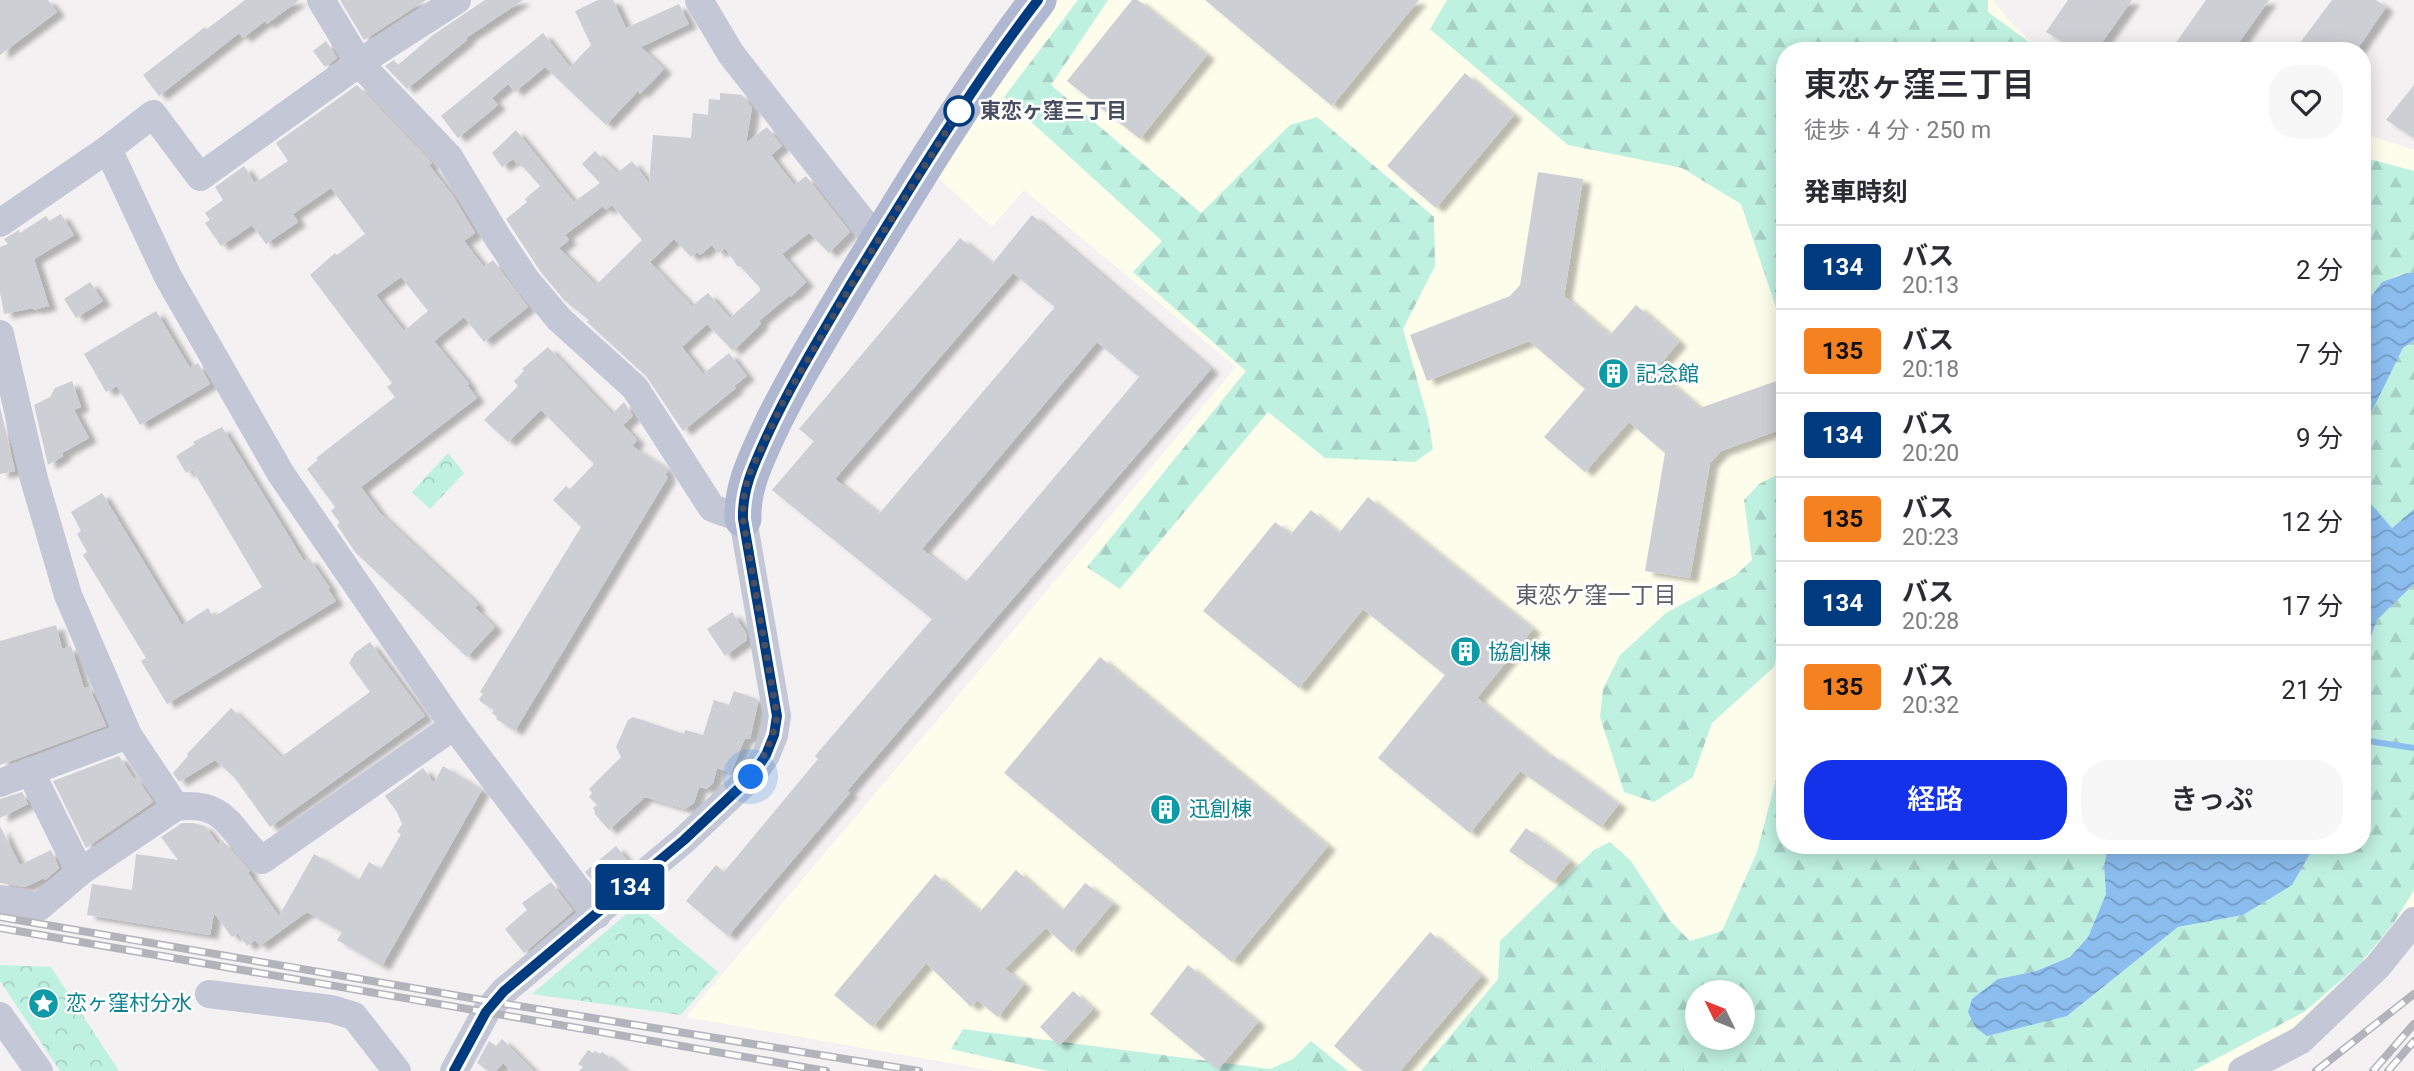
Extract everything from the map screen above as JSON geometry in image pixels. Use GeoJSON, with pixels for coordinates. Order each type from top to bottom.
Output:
{"type":"FeatureCollection","features":[{"type":"Feature","properties":{"kind":"main road"},"geometry":{"type":"LineString","coordinates":[[743,519],[748,477],[782,404],[878,241],[967,99],[1038,0]]}},
{"type":"Feature","properties":{"kind":"street"},"geometry":{"type":"LineString","coordinates":[[321,0],[359,63],[449,157],[527,281],[559,318],[635,388],[712,508],[743,519],[777,716],[774,735],[766,755],[751,777],[684,840],[534,965],[494,1002],[454,1071]]}},
{"type":"Feature","properties":{"kind":"street"},"geometry":{"type":"LineString","coordinates":[[0,223],[108,149],[153,114],[200,177],[359,63],[457,0]]}},
{"type":"Feature","properties":{"kind":"street"},"geometry":{"type":"LineString","coordinates":[[699,0],[730,54],[878,241]]}},
{"type":"Feature","properties":{"kind":"street"},"geometry":{"type":"LineString","coordinates":[[108,149],[168,277],[281,474],[454,726],[597,915]]}},
{"type":"Feature","properties":{"kind":"street"},"geometry":{"type":"LineString","coordinates":[[0,334],[4,369],[68,595],[128,735],[177,807]]}},
{"type":"Feature","properties":{"kind":"street"},"geometry":{"type":"LineString","coordinates":[[0,900],[39,907],[80,872],[177,807],[210,808],[230,823],[262,860],[454,726]]}},
{"type":"Feature","properties":{"kind":"street"},"geometry":{"type":"LineString","coordinates":[[0,783],[128,735]]}},
{"type":"Feature","properties":{"kind":"street"},"geometry":{"type":"LineString","coordinates":[[30,771],[80,872]]}},
{"type":"Feature","properties":{"kind":"street"},"geometry":{"type":"LineString","coordinates":[[2242,1071],[2301,1040],[2378,966],[2414,921]]}},
{"type":"Feature","properties":{"kind":"street"},"geometry":{"type":"LineString","coordinates":[[209,994],[331,1009],[354,1016],[397,1071]]}},
{"type":"Feature","properties":{"kind":"street"},"geometry":{"type":"LineString","coordinates":[[0,1016],[38,1071]]}},
{"type":"Feature","properties":{"kind":"shaded area"},"geometry":{"type":"Polygon","coordinates":[[[1059,0],[1993,0],[2031,42],[1776,42],[1776,854],[2371,854],[2371,136],[2414,150],[2414,912],[2306,1030],[2228,1071],[994,1071],[686,1017],[1236,367],[1024,190],[992,227],[935,175],[1022,46],[1059,0]]]}},
{"type":"Feature","properties":{"kind":"green space"},"geometry":{"type":"Polygon","coordinates":[[[1078,0],[1108,0],[1051,85],[1201,213],[1290,125],[1317,117],[1434,217],[1435,266],[1403,329],[1428,419],[1433,449],[1415,462],[1325,458],[1268,412],[1120,589],[1087,567],[1246,371],[1133,272],[1162,241],[1004,97],[1078,0]]]}},
{"type":"Feature","properties":{"kind":"green space"},"geometry":{"type":"Polygon","coordinates":[[[1447,0],[1988,0],[1988,12],[2029,42],[1776,42],[1776,307],[1741,204],[1682,168],[1568,145],[1430,29],[1447,0]]]}},
{"type":"Feature","properties":{"kind":"green space"},"geometry":{"type":"Polygon","coordinates":[[[2371,159],[2414,171],[2414,273],[2405,273],[2390,279],[2371,297],[2371,159]]]}},
{"type":"Feature","properties":{"kind":"green space"},"geometry":{"type":"Polygon","coordinates":[[[2414,341],[2414,509],[2392,528],[2371,506],[2371,411],[2403,348],[2414,341]]]}},
{"type":"Feature","properties":{"kind":"green space"},"geometry":{"type":"Polygon","coordinates":[[[448,453],[464,473],[430,509],[412,492],[448,453]]]}},
{"type":"Feature","properties":{"kind":"green space"},"geometry":{"type":"Polygon","coordinates":[[[1776,476],[1774,667],[1712,723],[1693,777],[1654,802],[1624,792],[1600,717],[1603,689],[1620,655],[1666,613],[1736,575],[1752,560],[1744,500],[1759,484],[1776,476]]]}},
{"type":"Feature","properties":{"kind":"green space"},"geometry":{"type":"Polygon","coordinates":[[[2414,584],[2414,890],[2393,924],[2359,965],[2304,1012],[2193,1071],[1421,1071],[1498,979],[1500,941],[1594,850],[1610,842],[1631,861],[1671,922],[1690,941],[1722,931],[1757,852],[1776,779],[1776,854],[2106,854],[2104,866],[2106,894],[2088,937],[2070,957],[2036,971],[1998,979],[2067,1016],[2178,927],[2243,915],[2291,885],[2310,854],[2371,854],[2371,637],[2377,620],[2414,584]]]}},
{"type":"Feature","properties":{"kind":"green space"},"geometry":{"type":"Polygon","coordinates":[[[637,905],[718,972],[681,1015],[532,994],[637,905]]]}},
{"type":"Feature","properties":{"kind":"green space"},"geometry":{"type":"Polygon","coordinates":[[[0,965],[51,967],[119,1071],[60,1071],[0,981],[0,965]]]}},
{"type":"Feature","properties":{"kind":"green space"},"geometry":{"type":"Polygon","coordinates":[[[963,1029],[1270,1069],[1293,1059],[1311,1041],[1348,1071],[1048,1071],[951,1049],[963,1029]]]}},
{"type":"Feature","properties":{"kind":"water"},"geometry":{"type":"Polygon","coordinates":[[[2414,273],[2414,341],[2403,348],[2371,413],[2371,296],[2382,282],[2414,273]]]}},
{"type":"Feature","properties":{"kind":"water"},"geometry":{"type":"Polygon","coordinates":[[[2371,504],[2392,528],[2414,509],[2414,584],[2377,620],[2371,637],[2371,504]]]}},
{"type":"Feature","properties":{"kind":"water"},"geometry":{"type":"Polygon","coordinates":[[[2106,854],[2310,854],[2292,885],[2243,915],[2178,927],[2067,1016],[1987,1036],[1976,1028],[1968,1012],[1972,999],[1998,979],[2036,971],[2070,957],[2088,937],[2106,894],[2104,866],[2106,854]]]}},
{"type":"Feature","properties":{"kind":"building"},"geometry":{"type":"Polygon","coordinates":[[[0,0],[48,0],[57,12],[0,55],[0,0]]]}},
{"type":"Feature","properties":{"kind":"building"},"geometry":{"type":"Polygon","coordinates":[[[245,0],[299,0],[243,38],[239,33],[159,96],[143,75],[245,0]]]}},
{"type":"Feature","properties":{"kind":"building"},"geometry":{"type":"Polygon","coordinates":[[[340,0],[426,0],[364,40],[340,0]]]}},
{"type":"Feature","properties":{"kind":"building"},"geometry":{"type":"Polygon","coordinates":[[[485,0],[523,0],[466,38],[467,40],[407,89],[385,66],[394,60],[398,65],[433,35],[485,0]]]}},
{"type":"Feature","properties":{"kind":"building"},"geometry":{"type":"Polygon","coordinates":[[[598,0],[613,0],[626,28],[679,4],[689,24],[641,47],[664,69],[640,94],[638,91],[606,125],[545,67],[515,92],[508,84],[492,98],[498,105],[458,138],[441,116],[543,33],[570,67],[591,45],[575,11],[598,0]]]}},
{"type":"Feature","properties":{"kind":"building"},"geometry":{"type":"Polygon","coordinates":[[[1132,0],[1138,0],[1207,55],[1140,139],[1067,81],[1132,0]]]}},
{"type":"Feature","properties":{"kind":"building"},"geometry":{"type":"Polygon","coordinates":[[[1205,0],[1419,0],[1332,106],[1205,0]]]}},
{"type":"Feature","properties":{"kind":"building"},"geometry":{"type":"Polygon","coordinates":[[[2068,0],[2132,0],[2102,42],[2062,42],[2046,32],[2068,0]]]}},
{"type":"Feature","properties":{"kind":"building"},"geometry":{"type":"Polygon","coordinates":[[[2206,0],[2269,0],[2239,42],[2176,42],[2206,0]]]}},
{"type":"Feature","properties":{"kind":"building"},"geometry":{"type":"Polygon","coordinates":[[[2332,0],[2376,0],[2386,7],[2362,42],[2301,42],[2332,0]]]}},
{"type":"Feature","properties":{"kind":"building"},"geometry":{"type":"Polygon","coordinates":[[[326,41],[337,58],[325,67],[313,51],[326,41]]]}},
{"type":"Feature","properties":{"kind":"building"},"geometry":{"type":"Polygon","coordinates":[[[1465,73],[1514,115],[1436,208],[1387,166],[1465,73]]]}},
{"type":"Feature","properties":{"kind":"building"},"geometry":{"type":"Polygon","coordinates":[[[357,85],[432,163],[429,165],[453,196],[475,233],[464,241],[484,267],[493,260],[528,307],[484,342],[464,317],[434,341],[477,398],[361,487],[380,513],[478,605],[475,608],[495,627],[467,657],[355,552],[337,525],[340,523],[331,511],[335,507],[307,469],[318,460],[316,458],[395,397],[387,387],[392,383],[310,275],[335,253],[337,255],[365,234],[331,188],[293,214],[298,222],[266,244],[252,225],[221,246],[205,223],[210,220],[205,213],[223,200],[215,187],[244,166],[255,183],[288,161],[276,143],[357,85]],[[401,277],[376,295],[404,331],[428,311],[401,277]]]}},
{"type":"Feature","properties":{"kind":"building"},"geometry":{"type":"Polygon","coordinates":[[[2414,85],[2414,138],[2386,120],[2414,85]]]}},
{"type":"Feature","properties":{"kind":"building"},"geometry":{"type":"Polygon","coordinates":[[[720,93],[742,95],[752,108],[746,143],[767,127],[782,146],[771,155],[794,185],[806,176],[850,232],[829,253],[809,233],[782,254],[806,282],[759,321],[761,323],[757,328],[733,351],[707,324],[682,347],[703,374],[729,353],[747,376],[683,431],[646,376],[587,322],[589,320],[564,300],[540,271],[506,219],[527,202],[525,199],[540,186],[519,162],[517,164],[513,159],[502,167],[492,153],[516,130],[574,202],[600,183],[582,164],[595,151],[617,173],[632,161],[649,183],[653,135],[691,138],[693,113],[708,115],[709,99],[720,100],[720,93]],[[612,205],[606,210],[603,206],[565,235],[569,240],[559,248],[596,285],[642,240],[612,205]],[[674,239],[650,262],[692,306],[708,293],[730,318],[760,291],[725,248],[718,253],[712,245],[700,255],[697,252],[691,257],[674,239]]]}},
{"type":"Feature","properties":{"kind":"building","name":"記念館"},"geometry":{"type":"Polygon","coordinates":[[[1538,172],[1583,179],[1564,296],[1610,335],[1636,305],[1679,342],[1655,370],[1700,408],[1776,381],[1776,431],[1721,451],[1710,463],[1690,578],[1645,571],[1665,453],[1629,422],[1585,472],[1544,437],[1585,389],[1529,341],[1427,381],[1410,335],[1510,296],[1520,285],[1538,172]]]}},
{"type":"Feature","properties":{"kind":"building"},"geometry":{"type":"Polygon","coordinates":[[[61,214],[74,235],[34,259],[49,306],[4,314],[0,292],[0,247],[8,244],[4,239],[19,230],[20,233],[46,216],[49,221],[61,214]]]}},
{"type":"Feature","properties":{"kind":"building"},"geometry":{"type":"Polygon","coordinates":[[[1032,215],[1211,369],[847,791],[850,793],[728,936],[686,901],[716,865],[724,872],[818,759],[815,756],[932,619],[772,490],[814,441],[799,429],[960,238],[992,264],[1032,215]],[[1013,273],[835,479],[879,514],[1055,307],[1013,273]],[[1097,342],[922,549],[965,583],[1139,377],[1097,342]]]}},
{"type":"Feature","properties":{"kind":"building"},"geometry":{"type":"Polygon","coordinates":[[[90,282],[103,301],[76,318],[64,299],[90,282]]]}},
{"type":"Feature","properties":{"kind":"building"},"geometry":{"type":"Polygon","coordinates":[[[156,311],[190,368],[198,363],[210,384],[140,425],[117,386],[106,392],[84,354],[156,311]]]}},
{"type":"Feature","properties":{"kind":"building"},"geometry":{"type":"Polygon","coordinates":[[[548,347],[612,414],[624,402],[633,416],[623,425],[637,440],[632,446],[668,471],[665,475],[668,477],[515,731],[496,719],[492,713],[494,710],[479,699],[483,694],[480,692],[581,527],[553,500],[566,486],[570,489],[594,464],[541,410],[508,442],[484,420],[518,386],[514,381],[524,371],[522,369],[548,347]]]}},
{"type":"Feature","properties":{"kind":"building"},"geometry":{"type":"Polygon","coordinates":[[[72,381],[81,407],[74,410],[89,438],[62,453],[63,456],[48,465],[34,405],[50,397],[55,388],[72,381]]]}},
{"type":"Feature","properties":{"kind":"building"},"geometry":{"type":"Polygon","coordinates":[[[0,407],[15,471],[0,474],[0,407]]]}},
{"type":"Feature","properties":{"kind":"building"},"geometry":{"type":"Polygon","coordinates":[[[222,427],[304,561],[309,558],[336,601],[167,704],[141,661],[146,658],[83,555],[87,552],[77,534],[81,531],[71,512],[102,493],[182,625],[208,608],[213,617],[262,587],[192,469],[186,473],[176,456],[195,444],[193,442],[222,427]]]}},
{"type":"Feature","properties":{"kind":"building","name":"協創棟"},"geometry":{"type":"Polygon","coordinates":[[[1368,497],[1533,629],[1477,698],[1551,757],[1552,755],[1619,804],[1601,827],[1520,771],[1470,833],[1378,758],[1445,675],[1363,609],[1299,688],[1203,611],[1275,522],[1291,534],[1311,510],[1339,533],[1368,497]]]}},
{"type":"Feature","properties":{"kind":"building"},"geometry":{"type":"Polygon","coordinates":[[[732,612],[746,633],[747,640],[725,656],[707,629],[732,612]]]}},
{"type":"Feature","properties":{"kind":"building"},"geometry":{"type":"Polygon","coordinates":[[[56,625],[62,649],[71,646],[84,688],[89,687],[106,726],[0,765],[0,641],[56,625]]]}},
{"type":"Feature","properties":{"kind":"building"},"geometry":{"type":"Polygon","coordinates":[[[370,642],[425,716],[270,827],[234,777],[215,760],[179,782],[173,773],[187,754],[231,708],[281,757],[370,692],[349,663],[355,653],[370,642]]]}},
{"type":"Feature","properties":{"kind":"building","name":"迅創棟"},"geometry":{"type":"Polygon","coordinates":[[[1100,657],[1328,846],[1232,962],[1004,773],[1100,657]]]}},
{"type":"Feature","properties":{"kind":"building"},"geometry":{"type":"Polygon","coordinates":[[[734,691],[757,699],[758,703],[750,739],[745,738],[731,773],[717,768],[713,783],[707,789],[699,787],[694,803],[685,809],[645,797],[609,830],[594,813],[593,808],[597,805],[589,797],[592,793],[589,789],[621,757],[616,747],[628,720],[633,717],[684,734],[685,730],[703,735],[714,700],[729,705],[734,691]]]}},
{"type":"Feature","properties":{"kind":"building"},"geometry":{"type":"Polygon","coordinates":[[[119,756],[153,802],[86,848],[53,781],[119,756]]]}},
{"type":"Feature","properties":{"kind":"building"},"geometry":{"type":"Polygon","coordinates":[[[443,766],[482,790],[382,966],[337,940],[342,932],[307,912],[260,946],[255,940],[247,946],[238,933],[232,937],[214,913],[210,935],[87,915],[92,884],[132,890],[136,854],[178,860],[161,837],[182,823],[193,823],[205,826],[218,844],[223,841],[250,871],[248,873],[279,916],[314,854],[359,880],[369,862],[381,869],[401,834],[397,832],[402,824],[385,796],[423,768],[434,783],[443,766]]]}},
{"type":"Feature","properties":{"kind":"building"},"geometry":{"type":"Polygon","coordinates":[[[22,792],[28,804],[0,818],[0,799],[22,792]]]}},
{"type":"Feature","properties":{"kind":"building"},"geometry":{"type":"Polygon","coordinates":[[[0,826],[20,865],[51,850],[59,868],[45,880],[44,878],[25,887],[0,883],[0,826]]]}},
{"type":"Feature","properties":{"kind":"building"},"geometry":{"type":"Polygon","coordinates":[[[1526,828],[1570,861],[1553,882],[1509,851],[1526,828]]]}},
{"type":"Feature","properties":{"kind":"building"},"geometry":{"type":"Polygon","coordinates":[[[616,846],[629,863],[599,889],[585,872],[616,846]]]}},
{"type":"Feature","properties":{"kind":"building"},"geometry":{"type":"Polygon","coordinates":[[[1016,870],[1062,911],[1085,883],[1113,903],[1072,952],[1046,928],[1005,969],[1024,984],[998,1017],[977,1000],[971,1007],[926,963],[873,1027],[834,995],[935,874],[980,912],[1016,870]]]}},
{"type":"Feature","properties":{"kind":"building"},"geometry":{"type":"Polygon","coordinates":[[[551,882],[573,911],[524,953],[505,929],[527,910],[522,903],[551,882]]]}},
{"type":"Feature","properties":{"kind":"building"},"geometry":{"type":"Polygon","coordinates":[[[1430,932],[1481,976],[1400,1071],[1363,1071],[1334,1046],[1430,932]]]}},
{"type":"Feature","properties":{"kind":"building"},"geometry":{"type":"Polygon","coordinates":[[[1188,965],[1258,1022],[1218,1070],[1150,1014],[1188,965]]]}},
{"type":"Feature","properties":{"kind":"building"},"geometry":{"type":"Polygon","coordinates":[[[1073,991],[1093,1009],[1059,1046],[1040,1027],[1073,991]]]}},
{"type":"Feature","properties":{"kind":"building"},"geometry":{"type":"Polygon","coordinates":[[[502,1039],[534,1071],[511,1071],[503,1063],[496,1071],[488,1071],[477,1063],[489,1041],[496,1046],[502,1039]]]}},
{"type":"Feature","properties":{"kind":"building"},"geometry":{"type":"Polygon","coordinates":[[[588,1050],[600,1054],[602,1052],[626,1071],[579,1071],[583,1067],[578,1064],[588,1050]]]}},
{"type":"Feature","properties":{"kind":"waterway"},"geometry":{"type":"LineString","coordinates":[[2371,741],[2414,748]]}},
{"type":"Feature","properties":{"kind":"railway"},"geometry":{"type":"LineString","coordinates":[[0,917],[494,1002],[919,1071]]}},
{"type":"Feature","properties":{"kind":"railway"},"geometry":{"type":"LineString","coordinates":[[0,928],[826,1071]]}},
{"type":"Feature","properties":{"kind":"railway"},"geometry":{"type":"LineString","coordinates":[[2316,1071],[2414,994]]}},
{"type":"Feature","properties":{"kind":"railway"},"geometry":{"type":"LineString","coordinates":[[2373,1071],[2414,1024]]}},
{"type":"Feature","properties":{"kind":"railway"},"geometry":{"type":"LineString","coordinates":[[2388,1071],[2414,1041]]}},
{"type":"Feature","properties":{"kind":"bus line","name":"134"},"geometry":{"type":"LineString","coordinates":[[454,1071],[486,1012],[504,991],[684,840],[751,777],[766,755],[774,735],[777,716],[743,519],[748,477],[806,359],[863,265],[967,99],[1038,0]]}},
{"type":"Feature","properties":{"kind":"place","name":"東恋ヶ窪三丁目"},"geometry":{"type":"Point","coordinates":[959,111]}},
{"type":"Feature","properties":{"kind":"place","name":"記念館"},"geometry":{"type":"Point","coordinates":[1613,374]}},
{"type":"Feature","properties":{"kind":"place","name":"協創棟"},"geometry":{"type":"Point","coordinates":[1465,652]}},
{"type":"Feature","properties":{"kind":"place","name":"迅創棟"},"geometry":{"type":"Point","coordinates":[1166,809]}},
{"type":"Feature","properties":{"kind":"place","name":"恋ヶ窪村分水"},"geometry":{"type":"Point","coordinates":[43,1003]}},
{"type":"Feature","properties":{"kind":"district","name":"東恋ケ窪一丁目"},"geometry":{"type":"Point","coordinates":[1596,595]}},
{"type":"Feature","properties":{"kind":"route"},"geometry":{"type":"LineString","coordinates":[[751,777],[766,755],[774,735],[777,716],[743,519],[748,477],[806,359],[959,111]]}}]}
